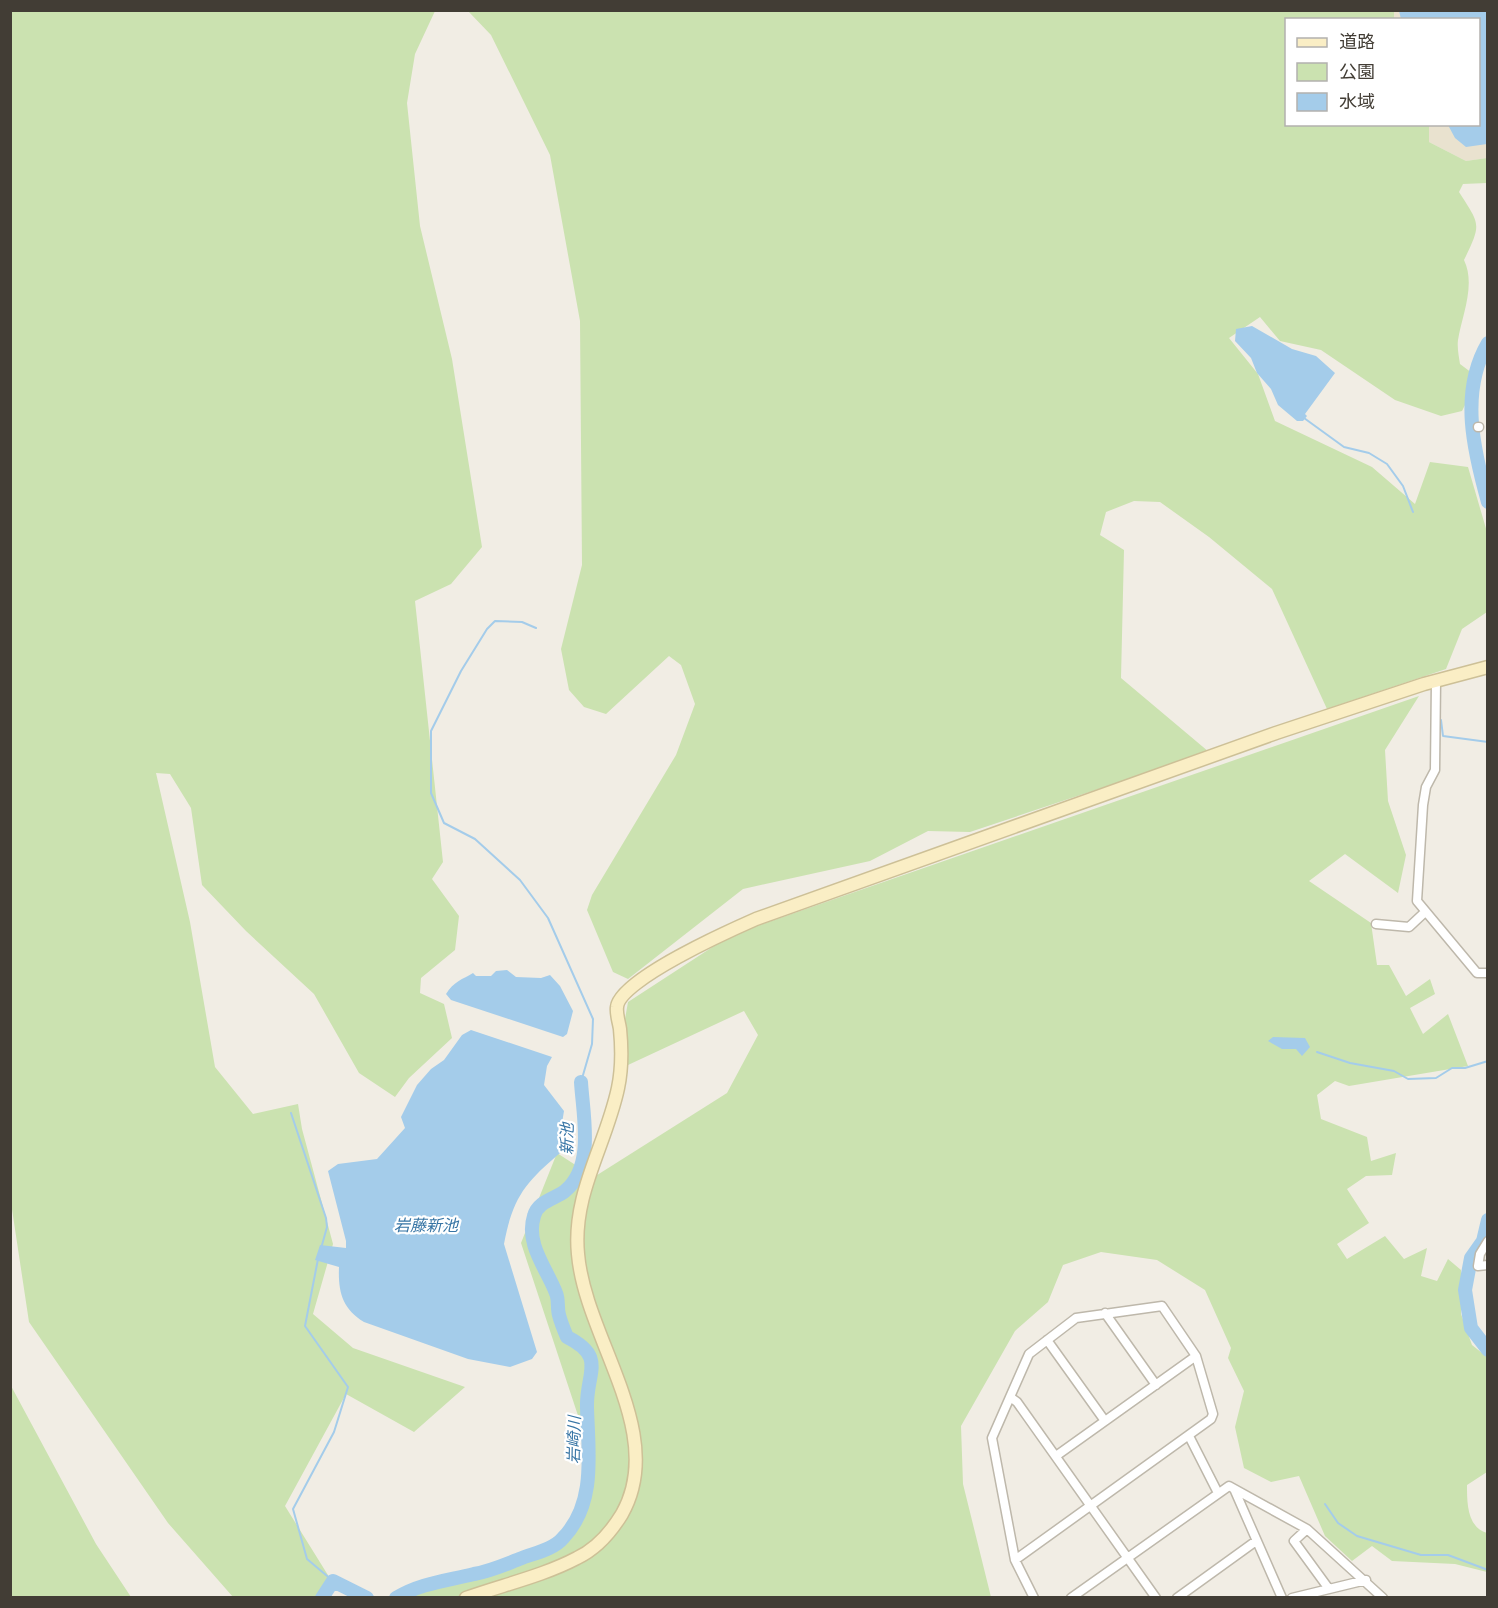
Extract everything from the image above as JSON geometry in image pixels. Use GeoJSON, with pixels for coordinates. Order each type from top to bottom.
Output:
{"type":"FeatureCollection","features":[{"type":"Feature","properties":{"kind":"street"},"geometry":{"type":"LineString","coordinates":[[466,1598],[565,1564],[588,1552],[605,1538],[618,1520],[634,1486],[636,1441],[583,1283],[577,1242],[581,1200],[618,1087],[622,1054],[617,1007],[622,995],[680,954],[756,919],[1276,733],[1436,681],[1488,667]]}},
{"type":"Feature","properties":{"kind":"street"},"geometry":{"type":"LineString","coordinates":[[1436,681],[1435,770],[1426,787],[1423,805],[1417,895],[1424,913],[1472,968],[1477,973],[1485,974]]}},
{"type":"Feature","properties":{"kind":"street"},"geometry":{"type":"LineString","coordinates":[[1376,924],[1409,927],[1424,913]]}},
{"type":"Feature","properties":{"kind":"street"},"geometry":{"type":"LineString","coordinates":[[1488,1241],[1480,1254],[1478,1266],[1488,1265]]}},
{"type":"Feature","properties":{"kind":"street"},"geometry":{"type":"LineString","coordinates":[[1015,1560],[1207,1423],[1213,1414],[1196,1356],[1162,1306],[1076,1318],[1029,1354],[1010,1396],[992,1438],[1015,1560],[1034,1598]]}},
{"type":"Feature","properties":{"kind":"street"},"geometry":{"type":"LineString","coordinates":[[1105,1313],[1156,1385]]}},
{"type":"Feature","properties":{"kind":"street"},"geometry":{"type":"LineString","coordinates":[[1047,1340],[1105,1421]]}},
{"type":"Feature","properties":{"kind":"street"},"geometry":{"type":"LineString","coordinates":[[1056,1456],[1196,1356]]}},
{"type":"Feature","properties":{"kind":"street"},"geometry":{"type":"LineString","coordinates":[[1010,1396],[1017,1402],[1156,1598]]}},
{"type":"Feature","properties":{"kind":"street"},"geometry":{"type":"LineString","coordinates":[[1189,1436],[1218,1493]]}},
{"type":"Feature","properties":{"kind":"street"},"geometry":{"type":"LineString","coordinates":[[1071,1598],[1229,1486],[1307,1529],[1366,1580],[1383,1598]]}},
{"type":"Feature","properties":{"kind":"street"},"geometry":{"type":"LineString","coordinates":[[1235,1491],[1282,1598]]}},
{"type":"Feature","properties":{"kind":"street"},"geometry":{"type":"LineString","coordinates":[[1307,1529],[1293,1541],[1329,1589]]}},
{"type":"Feature","properties":{"kind":"street"},"geometry":{"type":"LineString","coordinates":[[1177,1598],[1256,1541]]}},
{"type":"Feature","properties":{"kind":"street"},"geometry":{"type":"LineString","coordinates":[[1292,1598],[1366,1580]]}},
{"type":"Feature","properties":{"kind":"shaded area"},"geometry":{"type":"Polygon","coordinates":[[[1368,11],[1487,11],[1487,158],[1466,161],[1429,142],[1429,126],[1480,126],[1480,18],[1375,18],[1368,11]]]}},
{"type":"Feature","properties":{"kind":"green space"},"geometry":{"type":"Polygon","coordinates":[[[10,11],[435,11],[415,54],[407,103],[420,226],[452,359],[482,547],[451,584],[415,601],[443,862],[432,879],[459,916],[455,950],[421,978],[420,993],[444,1004],[452,1038],[409,1078],[395,1097],[359,1073],[314,994],[246,931],[202,885],[191,808],[170,774],[156,773],[190,922],[215,1067],[253,1114],[298,1104],[302,1129],[333,1244],[313,1314],[353,1348],[465,1387],[414,1432],[346,1394],[285,1506],[331,1580],[325,1597],[233,1597],[168,1523],[29,1322],[10,1196],[10,11]]]}},
{"type":"Feature","properties":{"kind":"green space"},"geometry":{"type":"Polygon","coordinates":[[[468,11],[1394,11],[1394,18],[1285,18],[1285,126],[1429,126],[1429,142],[1466,161],[1487,158],[1487,183],[1463,184],[1459,192],[1475,218],[1476,224],[1474,238],[1464,260],[1469,280],[1458,340],[1460,364],[1472,373],[1468,399],[1462,411],[1441,416],[1395,400],[1321,350],[1280,341],[1260,317],[1229,338],[1258,374],[1275,421],[1372,467],[1415,504],[1430,462],[1468,467],[1487,532],[1487,612],[1462,629],[1446,669],[1327,709],[1272,589],[1209,537],[1160,502],[1134,501],[1106,512],[1100,535],[1124,550],[1121,678],[1209,752],[970,832],[928,831],[870,861],[743,889],[628,979],[613,972],[587,910],[592,895],[676,755],[695,704],[681,665],[669,656],[606,714],[584,707],[569,690],[561,649],[582,565],[580,321],[550,155],[491,35],[468,11]]]}},
{"type":"Feature","properties":{"kind":"green space"},"geometry":{"type":"Polygon","coordinates":[[[1419,696],[1385,750],[1388,801],[1406,855],[1398,893],[1345,854],[1309,881],[1371,923],[1377,965],[1389,965],[1406,996],[1430,979],[1435,994],[1410,1008],[1423,1034],[1448,1014],[1468,1066],[1349,1086],[1335,1081],[1317,1095],[1321,1119],[1367,1137],[1371,1161],[1396,1153],[1392,1175],[1366,1176],[1347,1189],[1369,1223],[1337,1244],[1347,1259],[1385,1236],[1404,1259],[1427,1248],[1421,1276],[1437,1281],[1448,1259],[1461,1270],[1461,1314],[1472,1345],[1487,1357],[1487,1472],[1467,1485],[1468,1507],[1472,1520],[1475,1526],[1487,1533],[1487,1572],[1455,1564],[1392,1561],[1372,1546],[1352,1561],[1325,1536],[1299,1476],[1271,1482],[1244,1468],[1235,1427],[1244,1391],[1228,1358],[1231,1348],[1205,1290],[1157,1260],[1101,1252],[1063,1265],[1048,1302],[1015,1331],[961,1426],[963,1484],[991,1597],[404,1598],[404,1591],[424,1580],[495,1565],[543,1545],[574,1526],[585,1510],[593,1461],[521,1243],[557,1153],[594,1177],[727,1093],[758,1035],[744,1011],[628,1065],[625,1019],[628,1002],[731,935],[1419,696]]]}},
{"type":"Feature","properties":{"kind":"green space"},"geometry":{"type":"Polygon","coordinates":[[[10,1384],[96,1544],[131,1597],[11,1597],[10,1384]]]}},
{"type":"Feature","properties":{"kind":"water"},"geometry":{"type":"Polygon","coordinates":[[[1399,11],[1487,11],[1487,144],[1466,147],[1455,138],[1449,126],[1480,126],[1480,18],[1401,18],[1399,11]]]}},
{"type":"Feature","properties":{"kind":"water"},"geometry":{"type":"Polygon","coordinates":[[[1252,326],[1292,349],[1316,356],[1335,373],[1305,414],[1307,416],[1303,421],[1297,421],[1278,405],[1271,389],[1257,373],[1251,358],[1235,341],[1236,329],[1252,326]]]}},
{"type":"Feature","properties":{"kind":"water"},"geometry":{"type":"Polygon","coordinates":[[[507,970],[516,977],[541,978],[550,975],[560,986],[573,1011],[567,1034],[563,1037],[451,1000],[446,994],[455,984],[473,973],[476,976],[491,976],[496,971],[507,970]]]}},
{"type":"Feature","properties":{"kind":"water","name":"岩藤新池"},"geometry":{"type":"Polygon","coordinates":[[[471,1030],[552,1057],[547,1066],[544,1085],[564,1111],[562,1123],[567,1133],[560,1144],[560,1153],[529,1183],[516,1202],[504,1244],[537,1352],[532,1359],[510,1367],[468,1359],[364,1322],[351,1311],[343,1299],[339,1284],[339,1267],[315,1260],[320,1245],[346,1248],[328,1171],[338,1164],[377,1159],[405,1128],[401,1117],[417,1085],[431,1069],[444,1060],[462,1035],[471,1030]]]}},
{"type":"Feature","properties":{"kind":"water"},"geometry":{"type":"Polygon","coordinates":[[[1273,1037],[1305,1038],[1310,1047],[1302,1056],[1296,1049],[1282,1049],[1268,1041],[1273,1037]]]}},
{"type":"Feature","properties":{"kind":"waterway"},"geometry":{"type":"LineString","coordinates":[[1488,343],[1479,362],[1472,402],[1474,443],[1488,502]]}},
{"type":"Feature","properties":{"kind":"waterway"},"geometry":{"type":"LineString","coordinates":[[1304,418],[1344,447],[1369,453],[1387,464],[1403,486],[1413,512]]}},
{"type":"Feature","properties":{"kind":"waterway"},"geometry":{"type":"LineString","coordinates":[[536,628],[522,622],[495,621],[487,629],[461,671],[431,731],[431,793],[444,823],[475,839],[520,880],[548,918],[593,1019],[592,1044],[581,1082]]}},
{"type":"Feature","properties":{"kind":"waterway"},"geometry":{"type":"LineString","coordinates":[[1441,720],[1443,736],[1488,742]]}},
{"type":"Feature","properties":{"kind":"waterway"},"geometry":{"type":"LineString","coordinates":[[1317,1052],[1350,1063],[1394,1071],[1408,1079],[1436,1078],[1452,1068],[1465,1068],[1488,1061]]}},
{"type":"Feature","properties":{"kind":"waterway","name":"岩崎川"},"geometry":{"type":"LineString","coordinates":[[396,1598],[424,1586],[486,1571],[550,1548],[563,1538],[574,1524],[581,1509],[588,1476],[587,1395],[592,1367],[591,1359],[579,1344],[567,1337],[559,1315],[556,1293],[538,1256],[532,1236],[536,1211],[547,1201],[565,1191],[574,1181],[580,1168],[585,1140],[581,1082]]}},
{"type":"Feature","properties":{"kind":"waterway"},"geometry":{"type":"LineString","coordinates":[[291,1113],[326,1218],[327,1227],[322,1245]]}},
{"type":"Feature","properties":{"kind":"waterway"},"geometry":{"type":"LineString","coordinates":[[1488,1220],[1483,1241],[1471,1258],[1465,1290],[1471,1328],[1488,1350]]}},
{"type":"Feature","properties":{"kind":"waterway"},"geometry":{"type":"LineString","coordinates":[[318,1259],[305,1326],[348,1387],[334,1432],[293,1509],[307,1559],[333,1581]]}},
{"type":"Feature","properties":{"kind":"waterway"},"geometry":{"type":"LineString","coordinates":[[1325,1504],[1338,1523],[1357,1536],[1421,1555],[1448,1555],[1488,1570]]}},
{"type":"Feature","properties":{"kind":"waterway","name":"岩崎川"},"geometry":{"type":"LineString","coordinates":[[322,1598],[333,1581],[367,1598]]}},
{"type":"Feature","properties":{"kind":"water label","name":"新池"},"geometry":{"type":"Point","coordinates":[566,1139]}}]}
